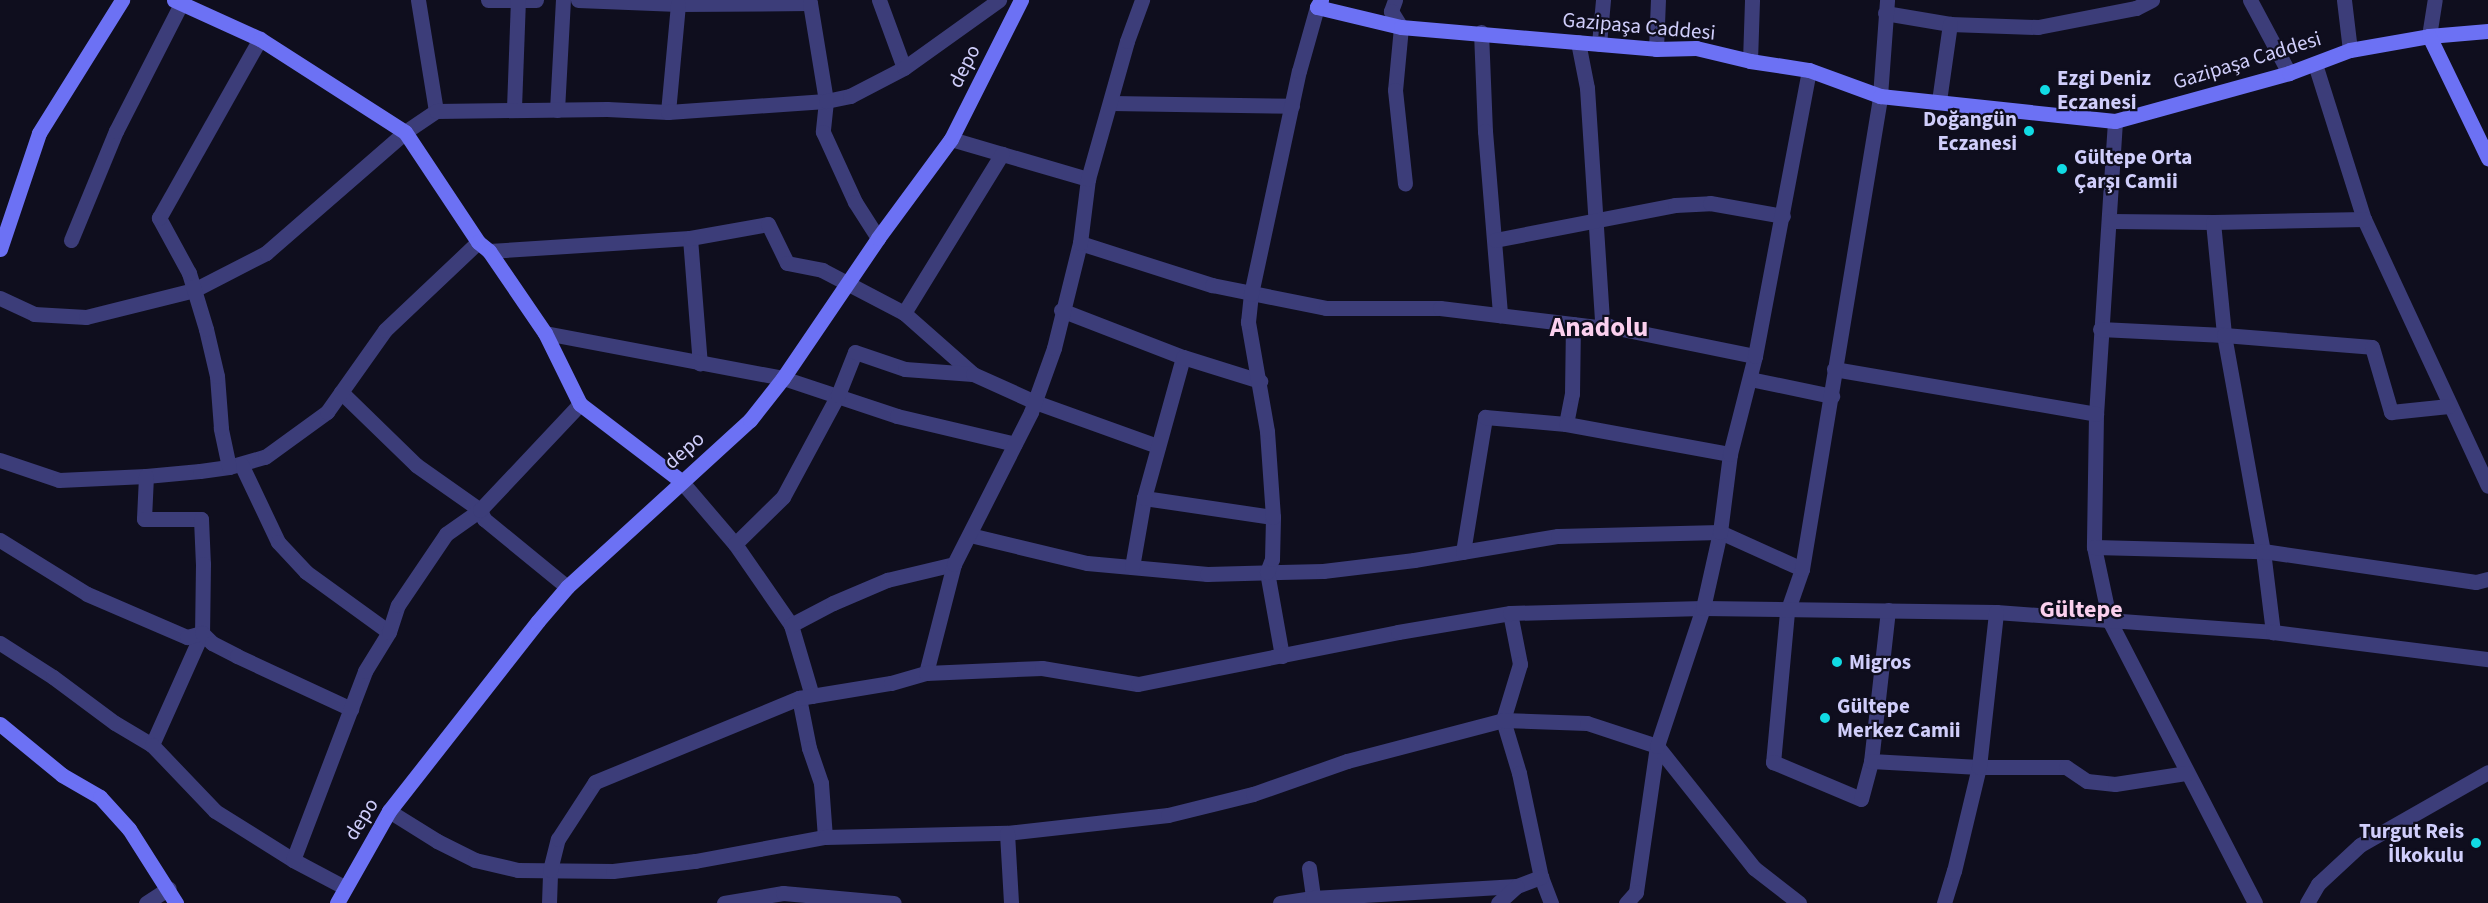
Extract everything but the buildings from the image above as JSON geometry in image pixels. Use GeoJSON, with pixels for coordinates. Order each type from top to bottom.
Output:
{"type":"FeatureCollection","features":[{"type":"Feature","properties":{"kind":"street"},"geometry":{"type":"LineString","coordinates":[[0,249],[39,133],[122,0]]}},
{"type":"Feature","properties":{"kind":"street"},"geometry":{"type":"LineString","coordinates":[[418,0],[436,111]]}},
{"type":"Feature","properties":{"kind":"street"},"geometry":{"type":"LineString","coordinates":[[488,0],[536,0]]}},
{"type":"Feature","properties":{"kind":"street"},"geometry":{"type":"LineString","coordinates":[[514,108],[518,0]]}},
{"type":"Feature","properties":{"kind":"street"},"geometry":{"type":"LineString","coordinates":[[557,110],[563,0]]}},
{"type":"Feature","properties":{"kind":"street"},"geometry":{"type":"LineString","coordinates":[[578,0],[678,4],[810,3],[826,101],[823,132],[855,202],[878,238]]}},
{"type":"Feature","properties":{"kind":"street"},"geometry":{"type":"LineString","coordinates":[[879,0],[904,68]]}},
{"type":"Feature","properties":{"kind":"street"},"geometry":{"type":"LineString","coordinates":[[0,298],[34,314],[86,317],[194,290],[266,253],[405,132],[436,111],[514,108],[668,112],[826,101],[850,96],[904,68],[999,0]]}},
{"type":"Feature","properties":{"kind":"street","name":"depo"},"geometry":{"type":"LineString","coordinates":[[337,903],[389,811],[538,621],[567,587],[750,420],[783,378],[878,238],[951,139],[1021,0]]}},
{"type":"Feature","properties":{"kind":"street"},"geometry":{"type":"LineString","coordinates":[[926,673],[954,564],[1035,402],[1054,348],[1061,310],[1080,243],[1088,179],[1127,41],[1142,0]]}},
{"type":"Feature","properties":{"kind":"street"},"geometry":{"type":"LineString","coordinates":[[1395,0],[1391,11],[1401,27],[1395,90],[1405,183]]}},
{"type":"Feature","properties":{"kind":"street"},"geometry":{"type":"LineString","coordinates":[[1599,44],[1603,0]]}},
{"type":"Feature","properties":{"kind":"street"},"geometry":{"type":"LineString","coordinates":[[1656,49],[1658,0]]}},
{"type":"Feature","properties":{"kind":"street"},"geometry":{"type":"LineString","coordinates":[[1750,61],[1752,0]]}},
{"type":"Feature","properties":{"kind":"street"},"geometry":{"type":"LineString","coordinates":[[1888,610],[1871,761],[1861,800],[1773,762],[1787,612],[1802,569],[1832,396],[1834,369],[1880,96],[1886,7],[1950,24],[2038,27],[2136,8],[2152,0]]}},
{"type":"Feature","properties":{"kind":"street"},"geometry":{"type":"LineString","coordinates":[[2250,0],[2289,73]]}},
{"type":"Feature","properties":{"kind":"street"},"geometry":{"type":"LineString","coordinates":[[2344,0],[2350,50]]}},
{"type":"Feature","properties":{"kind":"street"},"geometry":{"type":"LineString","coordinates":[[2435,0],[2429,36],[2488,158]]}},
{"type":"Feature","properties":{"kind":"street"},"geometry":{"type":"LineString","coordinates":[[71,240],[116,130],[177,2],[260,39],[405,132],[545,333],[580,404],[681,481],[735,544],[791,625],[805,697],[809,748],[821,783],[825,837]]}},
{"type":"Feature","properties":{"kind":"street"},"geometry":{"type":"LineString","coordinates":[[668,112],[678,4]]}},
{"type":"Feature","properties":{"kind":"street"},"geometry":{"type":"LineString","coordinates":[[1282,656],[1267,572],[1272,559],[1273,517],[1267,431],[1248,322],[1251,294],[1292,106],[1319,4]]}},
{"type":"Feature","properties":{"kind":"street","name":"Gazipaşa Caddesi"},"geometry":{"type":"LineString","coordinates":[[1319,4],[1401,27],[1481,32],[1656,49],[1696,48],[1750,61],[1809,70],[1880,96],[2115,121],[2289,73],[2350,50],[2429,36],[2488,31]]}},
{"type":"Feature","properties":{"kind":"street"},"geometry":{"type":"LineString","coordinates":[[1939,101],[1950,24]]}},
{"type":"Feature","properties":{"kind":"street"},"geometry":{"type":"LineString","coordinates":[[1481,32],[1485,131],[1500,315]]}},
{"type":"Feature","properties":{"kind":"street"},"geometry":{"type":"LineString","coordinates":[[260,39],[159,218],[180,253],[194,290],[217,376],[221,428],[235,465],[278,542],[306,572],[389,632]]}},
{"type":"Feature","properties":{"kind":"street"},"geometry":{"type":"LineString","coordinates":[[1578,42],[1587,88],[1602,323]]}},
{"type":"Feature","properties":{"kind":"street"},"geometry":{"type":"LineString","coordinates":[[2315,64],[2364,219],[2488,486]]}},
{"type":"Feature","properties":{"kind":"street"},"geometry":{"type":"LineString","coordinates":[[1626,903],[1636,892],[1658,746],[1703,608],[1720,532],[1730,454],[1755,356],[1809,70]]}},
{"type":"Feature","properties":{"kind":"street"},"geometry":{"type":"LineString","coordinates":[[1111,103],[1292,106]]}},
{"type":"Feature","properties":{"kind":"street"},"geometry":{"type":"LineString","coordinates":[[2115,121],[2100,329],[2094,547],[2110,622],[2256,903]]}},
{"type":"Feature","properties":{"kind":"street"},"geometry":{"type":"LineString","coordinates":[[951,139],[1088,179]]}},
{"type":"Feature","properties":{"kind":"street"},"geometry":{"type":"LineString","coordinates":[[904,313],[1002,154]]}},
{"type":"Feature","properties":{"kind":"street"},"geometry":{"type":"LineString","coordinates":[[1495,240],[1675,205],[1710,203],[1783,216]]}},
{"type":"Feature","properties":{"kind":"street"},"geometry":{"type":"LineString","coordinates":[[2109,220],[2213,222],[2364,219]]}},
{"type":"Feature","properties":{"kind":"street"},"geometry":{"type":"LineString","coordinates":[[2213,222],[2224,335],[2263,551],[2273,632]]}},
{"type":"Feature","properties":{"kind":"street"},"geometry":{"type":"LineString","coordinates":[[0,460],[59,480],[146,476],[235,465],[265,457],[327,412],[385,330],[484,247],[690,238],[768,224],[787,263],[822,270],[904,313],[973,374],[1035,402],[1157,446]]}},
{"type":"Feature","properties":{"kind":"street"},"geometry":{"type":"LineString","coordinates":[[690,238],[700,364]]}},
{"type":"Feature","properties":{"kind":"street"},"geometry":{"type":"LineString","coordinates":[[1080,243],[1212,285],[1326,308],[1440,308],[1597,327],[1602,323]]}},
{"type":"Feature","properties":{"kind":"street"},"geometry":{"type":"LineString","coordinates":[[1061,310],[1183,357],[1260,381]]}},
{"type":"Feature","properties":{"kind":"street"},"geometry":{"type":"LineString","coordinates":[[1602,323],[1612,327],[1755,356]]}},
{"type":"Feature","properties":{"kind":"street"},"geometry":{"type":"LineString","coordinates":[[1566,424],[1572,394],[1573,324]]}},
{"type":"Feature","properties":{"kind":"street"},"geometry":{"type":"LineString","coordinates":[[2100,329],[2224,335],[2372,347],[2391,411],[2449,406]]}},
{"type":"Feature","properties":{"kind":"street"},"geometry":{"type":"LineString","coordinates":[[545,333],[783,378],[897,416],[1015,444]]}},
{"type":"Feature","properties":{"kind":"street"},"geometry":{"type":"LineString","coordinates":[[735,544],[783,497],[838,396],[855,352],[906,369],[973,374]]}},
{"type":"Feature","properties":{"kind":"street"},"geometry":{"type":"LineString","coordinates":[[1132,567],[1144,498],[1183,357]]}},
{"type":"Feature","properties":{"kind":"street"},"geometry":{"type":"LineString","coordinates":[[1834,369],[2096,414]]}},
{"type":"Feature","properties":{"kind":"street"},"geometry":{"type":"LineString","coordinates":[[1750,379],[1832,396]]}},
{"type":"Feature","properties":{"kind":"street"},"geometry":{"type":"LineString","coordinates":[[341,392],[416,465],[480,510],[484,519],[567,587]]}},
{"type":"Feature","properties":{"kind":"street"},"geometry":{"type":"LineString","coordinates":[[293,860],[365,671],[389,632],[398,605],[446,534],[480,510],[580,404]]}},
{"type":"Feature","properties":{"kind":"street"},"geometry":{"type":"LineString","coordinates":[[1463,552],[1485,417],[1566,424],[1730,454]]}},
{"type":"Feature","properties":{"kind":"street"},"geometry":{"type":"LineString","coordinates":[[146,476],[144,519],[201,519],[202,633],[152,745]]}},
{"type":"Feature","properties":{"kind":"street"},"geometry":{"type":"LineString","coordinates":[[1144,498],[1273,517]]}},
{"type":"Feature","properties":{"kind":"street"},"geometry":{"type":"LineString","coordinates":[[970,535],[1087,563],[1207,574],[1323,571],[1463,552],[1558,536],[1720,532],[1802,569]]}},
{"type":"Feature","properties":{"kind":"street"},"geometry":{"type":"LineString","coordinates":[[0,540],[87,594],[187,637],[202,633]]}},
{"type":"Feature","properties":{"kind":"street"},"geometry":{"type":"LineString","coordinates":[[2094,547],[2263,551],[2476,582],[2488,579]]}},
{"type":"Feature","properties":{"kind":"street"},"geometry":{"type":"LineString","coordinates":[[791,625],[833,603],[887,580],[954,564]]}},
{"type":"Feature","properties":{"kind":"street"},"geometry":{"type":"LineString","coordinates":[[549,903],[550,870],[558,839],[595,782],[805,697],[891,683],[926,673],[1042,668],[1138,684],[1398,632],[1510,613],[1703,608],[1787,612],[1888,610],[1996,612],[2273,632],[2488,659]]}},
{"type":"Feature","properties":{"kind":"street"},"geometry":{"type":"LineString","coordinates":[[1944,903],[1979,767],[1996,612]]}},
{"type":"Feature","properties":{"kind":"street"},"geometry":{"type":"LineString","coordinates":[[1510,613],[1520,664],[1503,720],[1519,773],[1541,877],[1551,903]]}},
{"type":"Feature","properties":{"kind":"street"},"geometry":{"type":"LineString","coordinates":[[202,633],[212,643],[237,656],[351,709]]}},
{"type":"Feature","properties":{"kind":"street"},"geometry":{"type":"LineString","coordinates":[[0,644],[53,677],[115,723],[152,745],[215,811],[293,860],[344,887]]}},
{"type":"Feature","properties":{"kind":"street"},"geometry":{"type":"LineString","coordinates":[[389,811],[437,841],[475,860],[518,870],[613,870],[695,861],[825,837],[1007,832],[1168,815],[1253,794],[1347,762],[1444,734],[1503,720],[1587,723],[1658,746],[1754,868],[1799,903]]}},
{"type":"Feature","properties":{"kind":"street"},"geometry":{"type":"LineString","coordinates":[[0,724],[62,775],[100,797],[129,829],[169,888],[176,903]]}},
{"type":"Feature","properties":{"kind":"street"},"geometry":{"type":"LineString","coordinates":[[1871,761],[1979,767],[2066,767],[2087,781],[2115,784],[2187,772]]}},
{"type":"Feature","properties":{"kind":"street"},"geometry":{"type":"LineString","coordinates":[[2307,903],[2318,884],[2360,845],[2488,772]]}},
{"type":"Feature","properties":{"kind":"street"},"geometry":{"type":"LineString","coordinates":[[1007,832],[1011,903]]}},
{"type":"Feature","properties":{"kind":"street"},"geometry":{"type":"LineString","coordinates":[[1310,868],[1310,900]]}},
{"type":"Feature","properties":{"kind":"street"},"geometry":{"type":"LineString","coordinates":[[1280,903],[1517,886],[1541,877]]}},
{"type":"Feature","properties":{"kind":"street"},"geometry":{"type":"LineString","coordinates":[[1498,903],[1517,886]]}},
{"type":"Feature","properties":{"kind":"street"},"geometry":{"type":"LineString","coordinates":[[146,903],[169,888]]}},
{"type":"Feature","properties":{"kind":"street"},"geometry":{"type":"LineString","coordinates":[[724,903],[783,893],[894,903]]}},
{"type":"Feature","properties":{"kind":"place","name":"Ezgi Deniz Eczanesi"},"geometry":{"type":"Point","coordinates":[2045,90]}},
{"type":"Feature","properties":{"kind":"place","name":"Doğangün Eczanesi"},"geometry":{"type":"Point","coordinates":[2029,131]}},
{"type":"Feature","properties":{"kind":"place","name":"Gültepe Orta Çarşı Camii"},"geometry":{"type":"Point","coordinates":[2062,169]}},
{"type":"Feature","properties":{"kind":"place","name":"Migros"},"geometry":{"type":"Point","coordinates":[1837,662]}},
{"type":"Feature","properties":{"kind":"place","name":"Gültepe Merkez Camii"},"geometry":{"type":"Point","coordinates":[1825,718]}},
{"type":"Feature","properties":{"kind":"place","name":"Turgut Reis İlkokulu"},"geometry":{"type":"Point","coordinates":[2476,843]}},
{"type":"Feature","properties":{"kind":"district","name":"Anadolu"},"geometry":{"type":"Point","coordinates":[1599,328]}},
{"type":"Feature","properties":{"kind":"district","name":"Gültepe"},"geometry":{"type":"Point","coordinates":[2081,610]}}]}
